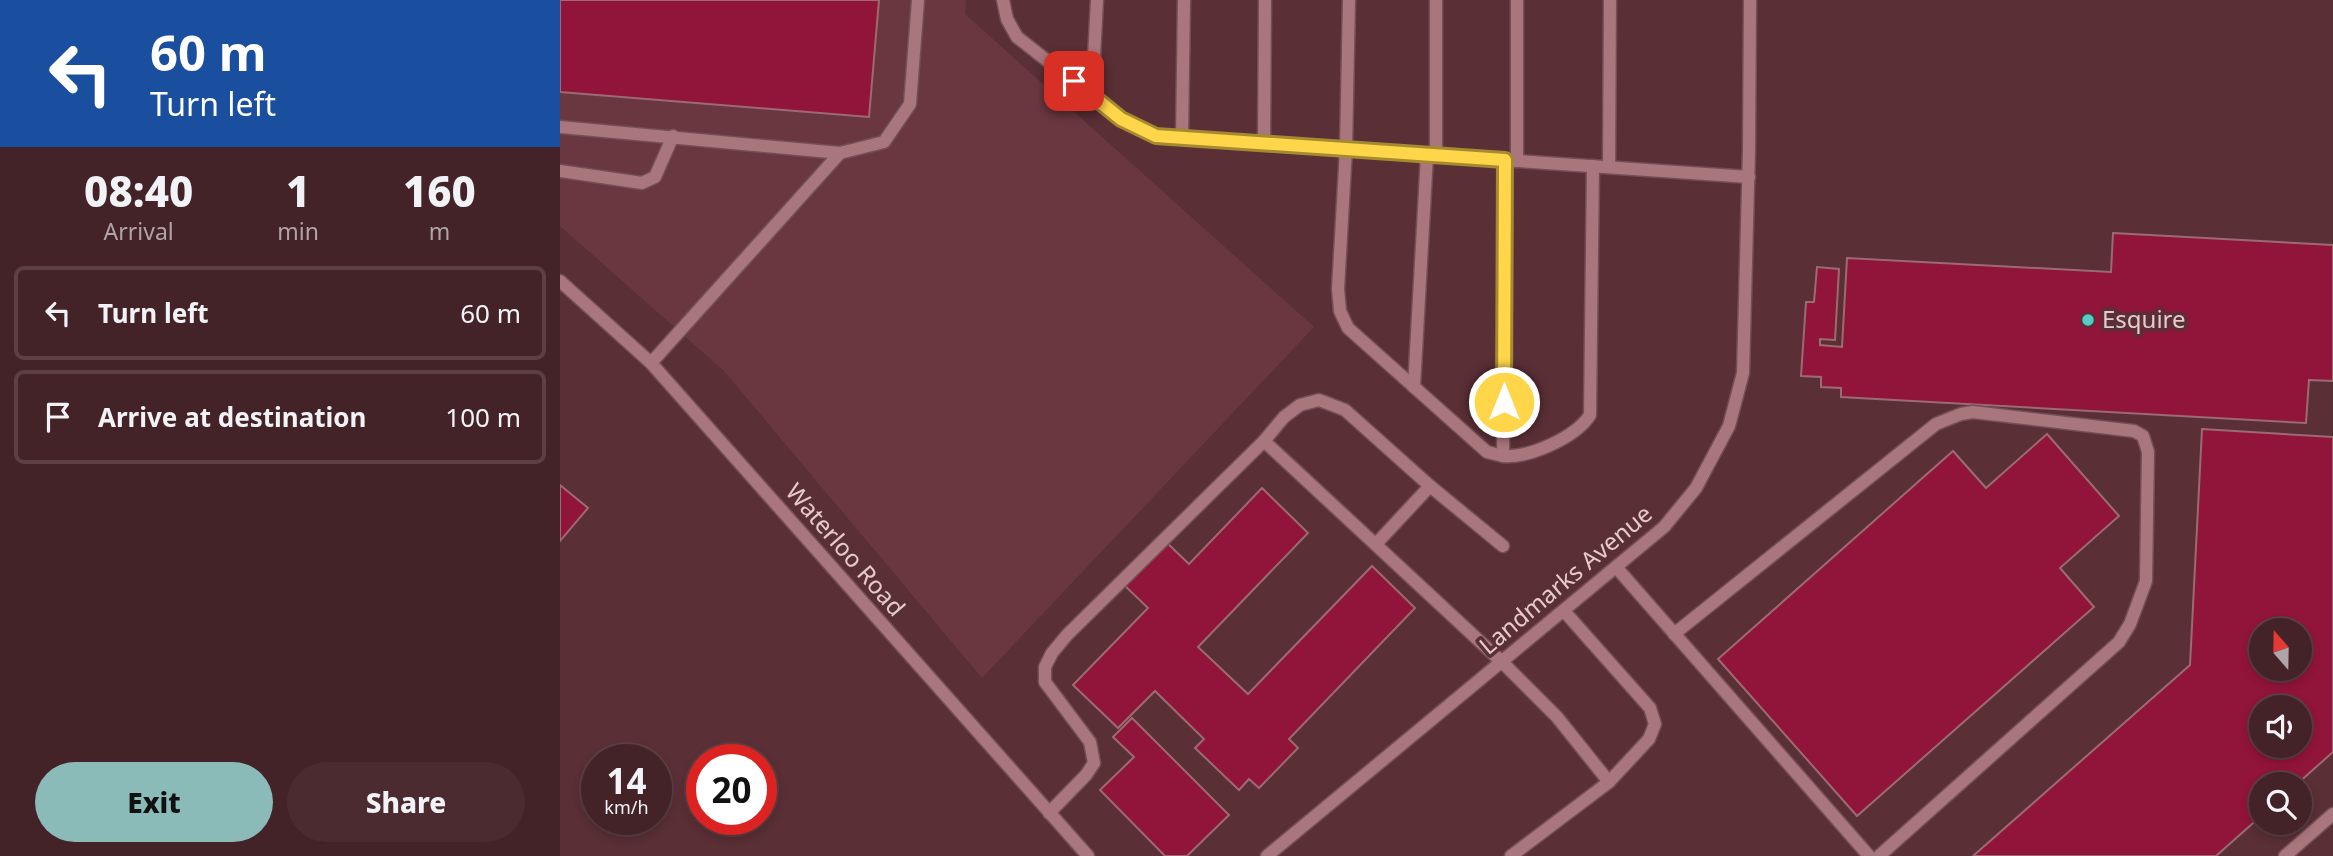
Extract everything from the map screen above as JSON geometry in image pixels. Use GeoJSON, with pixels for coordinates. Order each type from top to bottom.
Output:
{"type":"FeatureCollection","features":[{"type":"Feature","properties":{"kind":"street"},"geometry":{"type":"LineString","coordinates":[[560,127],[840,153],[884,142],[910,104],[918,0]]}},
{"type":"Feature","properties":{"kind":"street"},"geometry":{"type":"LineString","coordinates":[[1003,0],[1007,19],[1017,37],[1137,128],[1156,136],[1749,177]]}},
{"type":"Feature","properties":{"kind":"street"},"geometry":{"type":"LineString","coordinates":[[1093,96],[1097,0]]}},
{"type":"Feature","properties":{"kind":"street"},"geometry":{"type":"LineString","coordinates":[[1182,138],[1184,0]]}},
{"type":"Feature","properties":{"kind":"street"},"geometry":{"type":"LineString","coordinates":[[1264,144],[1265,0]]}},
{"type":"Feature","properties":{"kind":"street"},"geometry":{"type":"LineString","coordinates":[[1349,0],[1346,149],[1338,289],[1340,311],[1348,328],[1487,452],[1503,456],[1520,455],[1566,438],[1583,426],[1590,415],[1593,166]]}},
{"type":"Feature","properties":{"kind":"street"},"geometry":{"type":"LineString","coordinates":[[1414,387],[1432,155],[1436,0]]}},
{"type":"Feature","properties":{"kind":"street"},"geometry":{"type":"LineString","coordinates":[[1503,456],[1517,0]]}},
{"type":"Feature","properties":{"kind":"street"},"geometry":{"type":"LineString","coordinates":[[1609,167],[1610,0]]}},
{"type":"Feature","properties":{"kind":"street","name":"Landmarks Avenue"},"geometry":{"type":"LineString","coordinates":[[1267,856],[1664,527],[1696,488],[1729,426],[1743,373],[1749,177],[1750,0]]}},
{"type":"Feature","properties":{"kind":"street"},"geometry":{"type":"LineString","coordinates":[[560,171],[642,183],[655,177],[673,136]]}},
{"type":"Feature","properties":{"kind":"street"},"geometry":{"type":"LineString","coordinates":[[652,363],[840,153]]}},
{"type":"Feature","properties":{"kind":"street","name":"Waterloo Road"},"geometry":{"type":"LineString","coordinates":[[560,281],[652,363],[1088,856]]}},
{"type":"Feature","properties":{"kind":"street"},"geometry":{"type":"LineString","coordinates":[[1049,813],[1094,763],[1090,742],[1045,682],[1045,667],[1052,653],[1067,635],[1264,441],[1284,417],[1300,405],[1319,400],[1345,410],[1430,486],[1503,546]]}},
{"type":"Feature","properties":{"kind":"street"},"geometry":{"type":"LineString","coordinates":[[1674,634],[1936,424],[1973,412],[2134,431],[2143,436],[2148,452],[2146,581],[2130,624],[2119,642],[1879,856]]}},
{"type":"Feature","properties":{"kind":"street"},"geometry":{"type":"LineString","coordinates":[[1264,441],[1502,662],[1557,718],[1609,782]]}},
{"type":"Feature","properties":{"kind":"street"},"geometry":{"type":"LineString","coordinates":[[1376,544],[1430,486]]}},
{"type":"Feature","properties":{"kind":"street"},"geometry":{"type":"LineString","coordinates":[[1616,567],[1869,856]]}},
{"type":"Feature","properties":{"kind":"street"},"geometry":{"type":"LineString","coordinates":[[1511,856],[1609,782],[1649,739],[1654,724],[1650,708],[1564,611]]}},
{"type":"Feature","properties":{"kind":"street"},"geometry":{"type":"LineString","coordinates":[[2285,856],[2333,814]]}},
{"type":"Feature","properties":{"kind":"shaded area"},"geometry":{"type":"Polygon","coordinates":[[[560,0],[966,0],[965,14],[1314,327],[982,678],[724,371],[560,226],[560,0]]]}},
{"type":"Feature","properties":{"kind":"building"},"geometry":{"type":"Polygon","coordinates":[[[560,0],[879,0],[869,117],[560,92],[560,0]]]}},
{"type":"Feature","properties":{"kind":"building","name":"Esquire"},"geometry":{"type":"Polygon","coordinates":[[[2113,233],[2333,245],[2333,381],[2309,380],[2306,423],[1841,397],[1841,388],[1821,387],[1821,377],[1801,376],[1806,302],[1814,302],[1817,267],[1839,269],[1835,340],[1820,339],[1820,345],[1842,347],[1847,258],[2111,272],[2113,233]]]}},
{"type":"Feature","properties":{"kind":"building"},"geometry":{"type":"Polygon","coordinates":[[[2202,429],[2333,437],[2333,752],[2310,772],[2249,772],[2249,827],[2216,856],[1973,856],[2190,665],[2202,429]]]}},
{"type":"Feature","properties":{"kind":"building"},"geometry":{"type":"Polygon","coordinates":[[[2047,434],[2119,516],[2060,568],[2094,607],[1857,816],[1718,659],[1953,451],[1986,488],[2047,434]]]}},
{"type":"Feature","properties":{"kind":"building"},"geometry":{"type":"Polygon","coordinates":[[[560,485],[588,508],[560,541],[560,485]]]}},
{"type":"Feature","properties":{"kind":"building"},"geometry":{"type":"Polygon","coordinates":[[[1262,488],[1308,533],[1198,647],[1248,694],[1372,566],[1415,608],[1289,739],[1298,748],[1259,788],[1249,779],[1239,790],[1195,748],[1204,739],[1155,691],[1118,728],[1073,685],[1148,608],[1123,584],[1165,541],[1189,564],[1262,488]]]}},
{"type":"Feature","properties":{"kind":"building"},"geometry":{"type":"Polygon","coordinates":[[[1132,718],[1229,815],[1187,856],[1165,856],[1100,790],[1134,757],[1113,737],[1132,718]]]}},
{"type":"Feature","properties":{"kind":"place","name":"Esquire"},"geometry":{"type":"Point","coordinates":[2088,320]}},
{"type":"Feature","properties":{"kind":"route"},"geometry":{"type":"LineString","coordinates":[[1074,81],[1121,119],[1156,136],[1505,160],[1504,402]]}}]}
